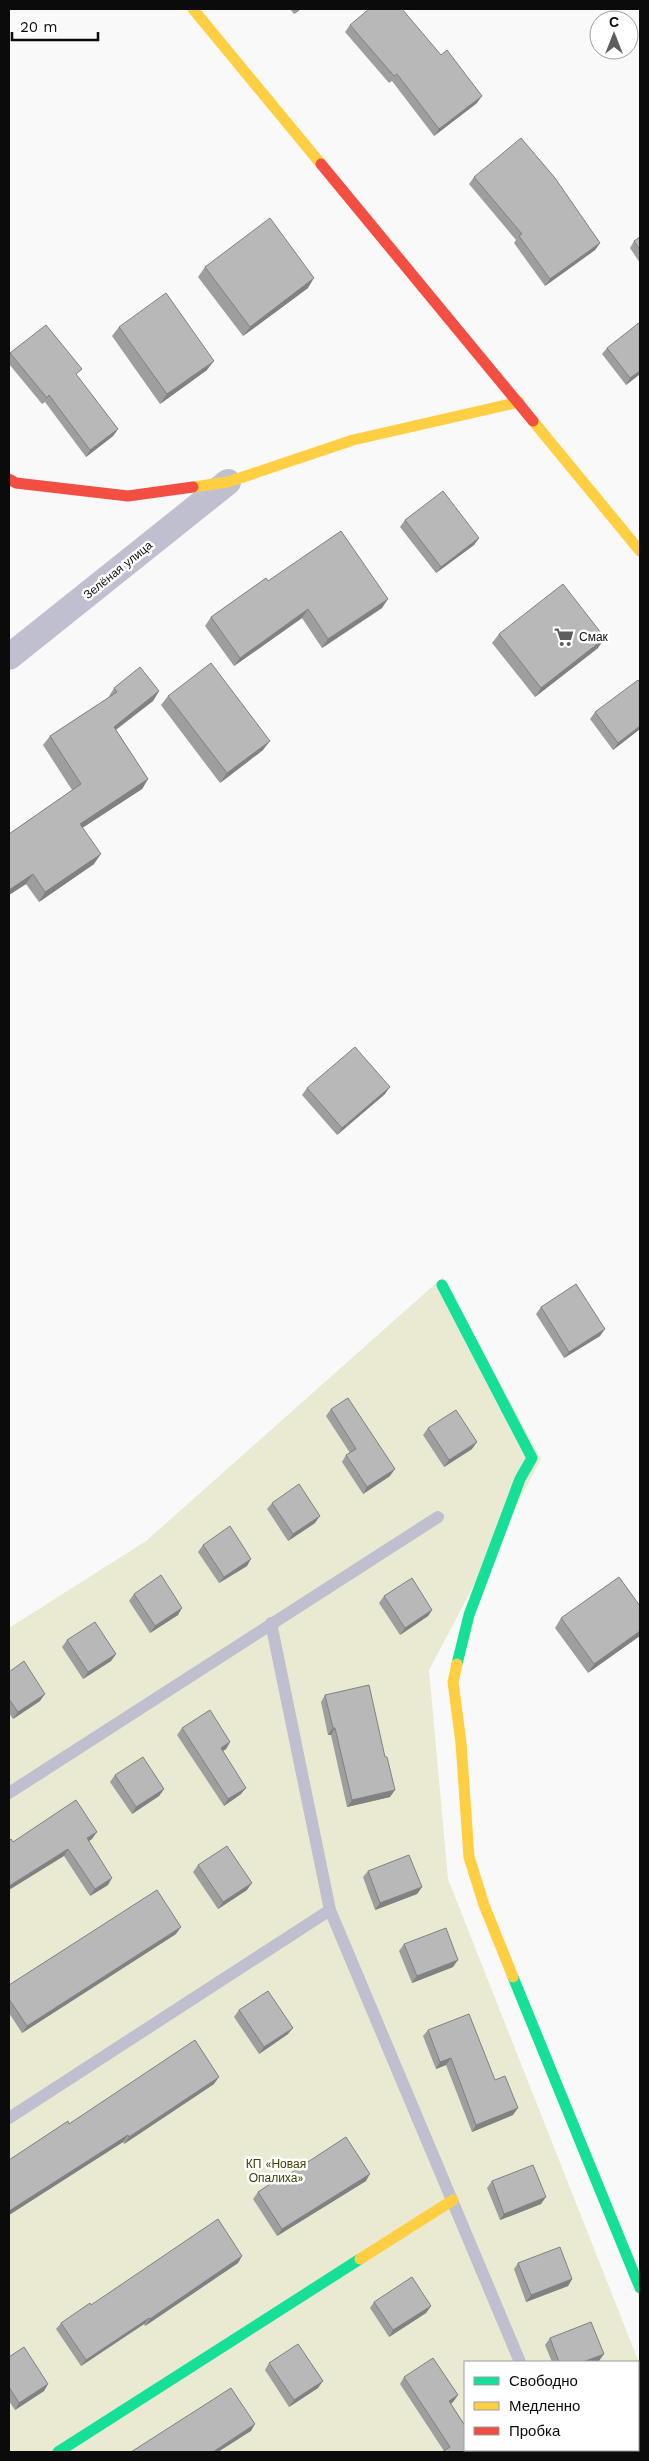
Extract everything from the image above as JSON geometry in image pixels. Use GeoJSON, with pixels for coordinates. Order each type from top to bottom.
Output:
{"type":"FeatureCollection","features":[{"type":"Feature","properties":{"kind":"street"},"geometry":{"type":"LineString","coordinates":[[193,9],[640,551]]}},
{"type":"Feature","properties":{"kind":"street"},"geometry":{"type":"LineString","coordinates":[[9,479],[16,483],[128,496],[228,482],[353,440],[519,402]]}},
{"type":"Feature","properties":{"kind":"street","name":"Зелёная улица"},"geometry":{"type":"LineString","coordinates":[[9,657],[228,482]]}},
{"type":"Feature","properties":{"kind":"street"},"geometry":{"type":"LineString","coordinates":[[442,1285],[532,1458],[520,1479],[469,1615],[453,1682],[461,1743],[469,1857],[484,1905],[640,2288]]}},
{"type":"Feature","properties":{"kind":"street"},"geometry":{"type":"LineString","coordinates":[[58,2452],[453,2200]]}},
{"type":"Feature","properties":{"kind":"lane"},"geometry":{"type":"LineString","coordinates":[[9,1794],[438,1516]]}},
{"type":"Feature","properties":{"kind":"lane"},"geometry":{"type":"LineString","coordinates":[[271,1623],[330,1910],[520,2361]]}},
{"type":"Feature","properties":{"kind":"lane"},"geometry":{"type":"LineString","coordinates":[[9,2118],[330,1910]]}},
{"type":"Feature","properties":{"kind":"green space","name":"КП «Новая Опалиха»"},"geometry":{"type":"Polygon","coordinates":[[[443,1277],[541,1459],[429,1670],[448,1879],[638,2361],[464,2361],[464,2451],[639,2451],[639,2362],[640,2452],[9,2452],[9,1628],[146,1541],[443,1277]]]}},
{"type":"Feature","properties":{"kind":"building"},"geometry":{"type":"Polygon","coordinates":[[[369,9],[402,9],[441,55],[447,50],[482,96],[439,129],[397,74],[394,76],[350,25],[369,9]]]}},
{"type":"Feature","properties":{"kind":"building"},"geometry":{"type":"Polygon","coordinates":[[[521,138],[555,178],[600,243],[550,279],[519,236],[522,234],[474,177],[521,138]]]}},
{"type":"Feature","properties":{"kind":"building"},"geometry":{"type":"Polygon","coordinates":[[[270,218],[314,278],[250,327],[205,267],[270,218]]]}},
{"type":"Feature","properties":{"kind":"building"},"geometry":{"type":"Polygon","coordinates":[[[640,237],[640,250],[634,241],[640,237]]]}},
{"type":"Feature","properties":{"kind":"building"},"geometry":{"type":"Polygon","coordinates":[[[166,293],[214,361],[167,394],[119,327],[166,293]]]}},
{"type":"Feature","properties":{"kind":"building"},"geometry":{"type":"Polygon","coordinates":[[[640,322],[640,371],[630,378],[607,348],[640,322]]]}},
{"type":"Feature","properties":{"kind":"building"},"geometry":{"type":"Polygon","coordinates":[[[46,325],[82,369],[76,374],[118,429],[90,450],[49,395],[47,398],[10,353],[46,325]]]}},
{"type":"Feature","properties":{"kind":"building"},"geometry":{"type":"Polygon","coordinates":[[[443,491],[479,538],[441,567],[405,520],[443,491]]]}},
{"type":"Feature","properties":{"kind":"building"},"geometry":{"type":"Polygon","coordinates":[[[341,531],[388,599],[328,639],[308,609],[240,658],[211,617],[266,578],[268,581],[341,531]]]}},
{"type":"Feature","properties":{"kind":"building"},"geometry":{"type":"Polygon","coordinates":[[[563,584],[605,638],[541,688],[499,634],[563,584]]]}},
{"type":"Feature","properties":{"kind":"building"},"geometry":{"type":"Polygon","coordinates":[[[211,663],[270,741],[227,773],[168,696],[211,663]]]}},
{"type":"Feature","properties":{"kind":"building"},"geometry":{"type":"Polygon","coordinates":[[[140,667],[159,691],[114,727],[148,779],[80,824],[101,854],[45,892],[33,874],[9,890],[9,834],[81,784],[50,736],[117,692],[114,688],[140,667]]]}},
{"type":"Feature","properties":{"kind":"building"},"geometry":{"type":"Polygon","coordinates":[[[638,680],[640,683],[640,726],[618,743],[595,712],[638,680]]]}},
{"type":"Feature","properties":{"kind":"building"},"geometry":{"type":"Polygon","coordinates":[[[355,1047],[390,1087],[342,1128],[307,1088],[355,1047]]]}},
{"type":"Feature","properties":{"kind":"building"},"geometry":{"type":"Polygon","coordinates":[[[576,1284],[605,1329],[569,1352],[541,1307],[576,1284]]]}},
{"type":"Feature","properties":{"kind":"building"},"geometry":{"type":"Polygon","coordinates":[[[348,1398],[395,1469],[367,1487],[346,1455],[356,1449],[331,1409],[348,1398]]]}},
{"type":"Feature","properties":{"kind":"building"},"geometry":{"type":"Polygon","coordinates":[[[456,1410],[477,1442],[449,1460],[428,1428],[456,1410]]]}},
{"type":"Feature","properties":{"kind":"building"},"geometry":{"type":"Polygon","coordinates":[[[299,1484],[320,1516],[293,1534],[272,1503],[299,1484]]]}},
{"type":"Feature","properties":{"kind":"building"},"geometry":{"type":"Polygon","coordinates":[[[230,1526],[251,1559],[224,1577],[203,1545],[230,1526]]]}},
{"type":"Feature","properties":{"kind":"building"},"geometry":{"type":"Polygon","coordinates":[[[161,1575],[182,1608],[155,1626],[134,1594],[161,1575]]]}},
{"type":"Feature","properties":{"kind":"building"},"geometry":{"type":"Polygon","coordinates":[[[619,1577],[640,1606],[640,1631],[594,1664],[561,1618],[619,1577]]]}},
{"type":"Feature","properties":{"kind":"building"},"geometry":{"type":"Polygon","coordinates":[[[412,1578],[432,1610],[405,1628],[384,1596],[412,1578]]]}},
{"type":"Feature","properties":{"kind":"building"},"geometry":{"type":"Polygon","coordinates":[[[95,1622],[116,1654],[88,1672],[67,1640],[95,1622]]]}},
{"type":"Feature","properties":{"kind":"building"},"geometry":{"type":"Polygon","coordinates":[[[24,1661],[45,1694],[18,1712],[9,1699],[9,1672],[24,1661]]]}},
{"type":"Feature","properties":{"kind":"building"},"geometry":{"type":"Polygon","coordinates":[[[369,1685],[385,1757],[387,1757],[395,1790],[352,1800],[325,1695],[369,1685]]]}},
{"type":"Feature","properties":{"kind":"building"},"geometry":{"type":"Polygon","coordinates":[[[210,1710],[230,1742],[221,1748],[246,1788],[228,1799],[182,1728],[210,1710]]]}},
{"type":"Feature","properties":{"kind":"building"},"geometry":{"type":"Polygon","coordinates":[[[143,1757],[164,1789],[136,1807],[115,1775],[143,1757]]]}},
{"type":"Feature","properties":{"kind":"building"},"geometry":{"type":"Polygon","coordinates":[[[76,1800],[97,1832],[87,1838],[112,1878],[95,1889],[68,1849],[9,1886],[9,1841],[11,1839],[13,1842],[76,1800]]]}},
{"type":"Feature","properties":{"kind":"building"},"geometry":{"type":"Polygon","coordinates":[[[227,1846],[252,1883],[223,1902],[198,1865],[227,1846]]]}},
{"type":"Feature","properties":{"kind":"building"},"geometry":{"type":"Polygon","coordinates":[[[409,1855],[422,1887],[380,1903],[368,1871],[409,1855]]]}},
{"type":"Feature","properties":{"kind":"building"},"geometry":{"type":"Polygon","coordinates":[[[157,1890],[181,1927],[27,2026],[9,1999],[9,1985],[157,1890]]]}},
{"type":"Feature","properties":{"kind":"building"},"geometry":{"type":"Polygon","coordinates":[[[446,1928],[458,1960],[417,1976],[404,1944],[446,1928]]]}},
{"type":"Feature","properties":{"kind":"building"},"geometry":{"type":"Polygon","coordinates":[[[268,1991],[293,2028],[264,2047],[239,2010],[268,1991]]]}},
{"type":"Feature","properties":{"kind":"building"},"geometry":{"type":"Polygon","coordinates":[[[469,2014],[495,2080],[505,2076],[518,2108],[476,2125],[451,2058],[440,2062],[428,2030],[469,2014]]]}},
{"type":"Feature","properties":{"kind":"building"},"geometry":{"type":"Polygon","coordinates":[[[195,2040],[219,2077],[129,2137],[128,2135],[9,2211],[9,2160],[68,2121],[69,2124],[195,2040]]]}},
{"type":"Feature","properties":{"kind":"building"},"geometry":{"type":"Polygon","coordinates":[[[346,2137],[370,2174],[282,2229],[258,2192],[346,2137]]]}},
{"type":"Feature","properties":{"kind":"building"},"geometry":{"type":"Polygon","coordinates":[[[533,2165],[546,2197],[504,2214],[492,2181],[533,2165]]]}},
{"type":"Feature","properties":{"kind":"building"},"geometry":{"type":"Polygon","coordinates":[[[218,2219],[242,2256],[86,2360],[61,2323],[90,2303],[91,2305],[218,2219]]]}},
{"type":"Feature","properties":{"kind":"building"},"geometry":{"type":"Polygon","coordinates":[[[560,2247],[572,2279],[531,2295],[518,2263],[560,2247]]]}},
{"type":"Feature","properties":{"kind":"building"},"geometry":{"type":"Polygon","coordinates":[[[412,2277],[431,2306],[393,2330],[374,2302],[412,2277]]]}},
{"type":"Feature","properties":{"kind":"building"},"geometry":{"type":"Polygon","coordinates":[[[591,2322],[604,2354],[586,2361],[559,2361],[550,2338],[591,2322]]]}},
{"type":"Feature","properties":{"kind":"building"},"geometry":{"type":"Polygon","coordinates":[[[298,2344],[323,2381],[294,2400],[269,2363],[298,2344]]]}},
{"type":"Feature","properties":{"kind":"building"},"geometry":{"type":"Polygon","coordinates":[[[24,2347],[48,2384],[19,2403],[9,2387],[9,2357],[24,2347]]]}},
{"type":"Feature","properties":{"kind":"building"},"geometry":{"type":"Polygon","coordinates":[[[433,2358],[458,2395],[449,2401],[464,2424],[464,2451],[483,2452],[442,2452],[450,2447],[404,2377],[433,2358]]]}},
{"type":"Feature","properties":{"kind":"building"},"geometry":{"type":"Polygon","coordinates":[[[231,2388],[255,2424],[213,2452],[131,2452],[231,2388]]]}},
{"type":"Feature","properties":{"kind":"traffic: fast"},"geometry":{"type":"LineString","coordinates":[[442,1285],[532,1458],[520,1479],[469,1615],[457,1664]]}},
{"type":"Feature","properties":{"kind":"traffic: fast"},"geometry":{"type":"LineString","coordinates":[[513,1977],[640,2288]]}},
{"type":"Feature","properties":{"kind":"traffic: fast"},"geometry":{"type":"LineString","coordinates":[[58,2452],[360,2259]]}},
{"type":"Feature","properties":{"kind":"traffic: slow"},"geometry":{"type":"LineString","coordinates":[[193,9],[321,164]]}},
{"type":"Feature","properties":{"kind":"traffic: slow"},"geometry":{"type":"LineString","coordinates":[[193,487],[228,482],[353,440],[519,402]]}},
{"type":"Feature","properties":{"kind":"traffic: slow"},"geometry":{"type":"LineString","coordinates":[[533,421],[640,551]]}},
{"type":"Feature","properties":{"kind":"traffic: slow"},"geometry":{"type":"LineString","coordinates":[[457,1664],[453,1682],[461,1743],[469,1857],[484,1905],[513,1977]]}},
{"type":"Feature","properties":{"kind":"traffic: slow"},"geometry":{"type":"LineString","coordinates":[[360,2259],[453,2200]]}},
{"type":"Feature","properties":{"kind":"traffic: jam"},"geometry":{"type":"LineString","coordinates":[[321,164],[533,421]]}},
{"type":"Feature","properties":{"kind":"traffic: jam"},"geometry":{"type":"LineString","coordinates":[[9,479],[16,483],[128,496],[193,487]]}},
{"type":"Feature","properties":{"kind":"place","name":"Смак"},"geometry":{"type":"Point","coordinates":[564,637]}}]}
